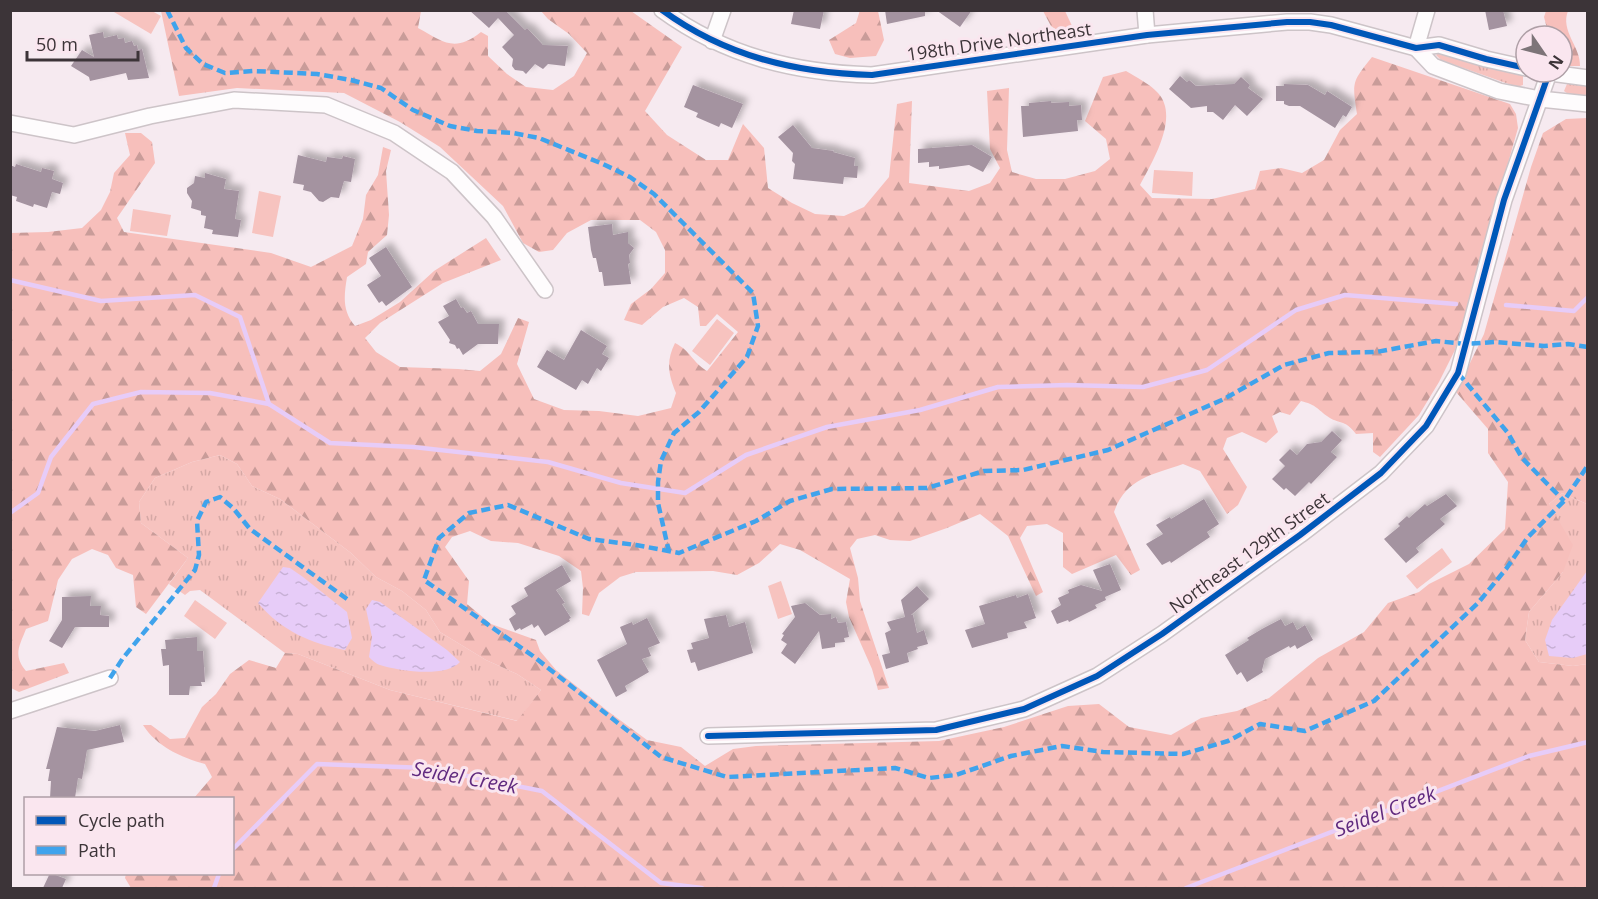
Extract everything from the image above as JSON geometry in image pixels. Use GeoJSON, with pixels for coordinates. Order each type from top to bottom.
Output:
{"type":"FeatureCollection","features":[{"type":"Feature","properties":{"kind":"street","name":"198th Drive Northeast"},"geometry":{"type":"LineString","coordinates":[[662,10],[712,41],[772,63],[808,71],[872,75],[1147,35],[1249,25],[1310,22],[1331,25],[1416,48],[1439,45],[1514,65]]}},
{"type":"Feature","properties":{"kind":"street"},"geometry":{"type":"LineString","coordinates":[[712,41],[723,10]]}},
{"type":"Feature","properties":{"kind":"street"},"geometry":{"type":"LineString","coordinates":[[1145,10],[1147,35]]}},
{"type":"Feature","properties":{"kind":"street"},"geometry":{"type":"LineString","coordinates":[[1416,48],[1427,10]]}},
{"type":"Feature","properties":{"kind":"street","name":"198th Drive Northeast"},"geometry":{"type":"LineString","coordinates":[[1416,48],[1432,66],[1499,91],[1540,99],[1587,104]]}},
{"type":"Feature","properties":{"kind":"street","name":"Northeast 129th Street"},"geometry":{"type":"LineString","coordinates":[[708,736],[936,730],[1023,709],[1097,676],[1162,634],[1381,473],[1426,426],[1458,373],[1504,200],[1543,84]]}},
{"type":"Feature","properties":{"kind":"street"},"geometry":{"type":"LineString","coordinates":[[10,123],[74,135],[150,116],[234,100],[326,105],[394,133],[452,172],[494,217],[545,290]]}},
{"type":"Feature","properties":{"kind":"street"},"geometry":{"type":"LineString","coordinates":[[10,711],[110,678]]}},
{"type":"Feature","properties":{"kind":"green space"},"geometry":{"type":"Polygon","coordinates":[[[860,10],[878,11],[884,40],[876,56],[850,58],[835,54],[829,40],[856,23],[860,10]]]}},
{"type":"Feature","properties":{"kind":"green space"},"geometry":{"type":"Polygon","coordinates":[[[114,11],[152,11],[161,16],[151,34],[114,11]]]}},
{"type":"Feature","properties":{"kind":"green space"},"geometry":{"type":"Polygon","coordinates":[[[161,11],[421,11],[418,28],[442,41],[456,44],[481,32],[488,36],[488,56],[507,74],[526,87],[553,90],[574,76],[587,53],[569,34],[541,11],[631,11],[682,47],[645,111],[667,135],[706,160],[728,160],[743,124],[764,148],[768,188],[815,214],[844,216],[864,207],[889,177],[897,104],[912,101],[909,183],[969,191],[990,183],[1000,168],[990,149],[987,91],[1009,88],[1007,150],[1012,172],[1036,179],[1065,179],[1095,171],[1110,159],[1106,139],[1085,121],[1103,77],[1126,71],[1158,93],[1164,103],[1166,114],[1162,139],[1140,185],[1152,198],[1212,199],[1255,189],[1260,171],[1281,168],[1302,173],[1324,160],[1340,130],[1357,114],[1355,83],[1372,57],[1510,104],[1516,114],[1518,128],[1455,350],[1419,415],[1380,457],[1373,452],[1373,433],[1356,434],[1345,424],[1331,419],[1313,405],[1301,401],[1290,415],[1280,412],[1272,416],[1278,432],[1266,443],[1242,432],[1227,438],[1223,449],[1247,487],[1238,505],[1227,514],[1200,471],[1183,464],[1141,479],[1125,492],[1114,512],[1140,570],[1131,575],[1116,555],[1072,574],[1063,567],[1063,533],[1047,524],[1027,526],[1020,538],[1043,592],[1036,596],[1008,536],[980,514],[910,541],[890,540],[875,535],[857,539],[850,548],[858,578],[860,601],[889,688],[878,690],[872,669],[849,617],[846,602],[850,579],[800,550],[780,544],[759,563],[737,575],[713,571],[636,572],[620,577],[599,593],[589,616],[582,614],[581,571],[559,556],[518,543],[491,541],[470,531],[452,537],[445,547],[469,581],[467,604],[491,624],[536,640],[540,651],[556,670],[647,740],[681,747],[705,766],[733,749],[756,746],[939,741],[1004,727],[1068,706],[1099,704],[1129,727],[1171,735],[1201,718],[1237,711],[1269,698],[1318,658],[1364,632],[1388,603],[1419,592],[1429,584],[1469,564],[1505,529],[1508,482],[1488,453],[1488,429],[1456,392],[1484,334],[1531,167],[1543,133],[1566,119],[1587,118],[1587,504],[1562,493],[1549,504],[1573,545],[1563,572],[1529,612],[1525,640],[1539,662],[1573,666],[1587,664],[1587,888],[131,888],[125,878],[126,875],[234,875],[234,797],[195,797],[212,777],[205,764],[162,745],[143,725],[151,725],[170,739],[185,738],[202,707],[216,694],[230,674],[249,660],[276,668],[285,653],[298,654],[390,690],[517,721],[541,690],[517,674],[486,660],[440,632],[426,610],[402,591],[376,577],[351,553],[280,499],[252,486],[237,464],[220,455],[192,462],[155,478],[139,502],[141,523],[188,558],[146,614],[136,607],[133,575],[116,568],[108,555],[92,549],[72,559],[58,580],[48,621],[26,629],[18,651],[26,671],[64,663],[69,673],[19,692],[11,688],[10,233],[82,228],[101,210],[110,192],[114,173],[130,155],[125,133],[141,133],[152,142],[155,163],[117,218],[124,232],[271,253],[311,267],[352,246],[363,219],[366,195],[378,175],[383,147],[391,150],[386,171],[389,215],[387,235],[368,252],[366,264],[347,277],[346,309],[355,326],[371,320],[400,302],[434,271],[486,238],[501,260],[443,283],[380,323],[365,338],[376,352],[400,367],[480,371],[501,354],[518,318],[529,322],[517,364],[534,399],[564,410],[599,411],[638,416],[671,408],[676,393],[671,380],[669,362],[675,343],[685,349],[707,371],[738,332],[717,314],[706,326],[700,326],[698,307],[684,298],[663,307],[642,325],[624,320],[631,304],[651,289],[665,273],[665,250],[656,232],[640,220],[591,220],[567,233],[553,250],[539,252],[523,243],[503,206],[440,147],[400,122],[344,93],[237,88],[179,96],[161,11]]]}},
{"type":"Feature","properties":{"kind":"green space"},"geometry":{"type":"Polygon","coordinates":[[[1043,11],[1065,11],[1073,28],[1062,34],[1051,26],[1043,11]]]}},
{"type":"Feature","properties":{"kind":"green space"},"geometry":{"type":"Polygon","coordinates":[[[1546,11],[1568,11],[1567,24],[1546,24],[1544,17],[1546,11]]]}},
{"type":"Feature","properties":{"kind":"green space"},"geometry":{"type":"Polygon","coordinates":[[[1574,44],[1579,59],[1580,66],[1574,66],[1574,44]]]}},
{"type":"Feature","properties":{"kind":"green space"},"geometry":{"type":"Polygon","coordinates":[[[1439,53],[1514,73],[1514,84],[1523,85],[1517,87],[1441,60],[1436,55],[1439,53]]]}},
{"type":"Feature","properties":{"kind":"green space"},"geometry":{"type":"Polygon","coordinates":[[[1587,83],[1587,96],[1568,94],[1564,91],[1567,84],[1587,83]]]}},
{"type":"Feature","properties":{"kind":"green space"},"geometry":{"type":"Polygon","coordinates":[[[1154,170],[1193,172],[1192,196],[1152,193],[1154,170]]]}},
{"type":"Feature","properties":{"kind":"green space"},"geometry":{"type":"Polygon","coordinates":[[[259,191],[281,196],[273,237],[252,233],[259,191]]]}},
{"type":"Feature","properties":{"kind":"green space"},"geometry":{"type":"Polygon","coordinates":[[[133,209],[171,215],[167,236],[130,231],[133,209]]]}},
{"type":"Feature","properties":{"kind":"green space"},"geometry":{"type":"Polygon","coordinates":[[[717,319],[734,333],[710,365],[692,351],[717,319]]]}},
{"type":"Feature","properties":{"kind":"green space"},"geometry":{"type":"Polygon","coordinates":[[[220,455],[237,464],[252,486],[280,499],[351,553],[376,577],[402,591],[426,610],[440,632],[486,660],[517,674],[541,690],[518,721],[390,690],[298,654],[285,653],[200,590],[190,591],[185,595],[169,584],[188,558],[141,523],[139,502],[155,478],[192,462],[220,455]]]}},
{"type":"Feature","properties":{"kind":"green space"},"geometry":{"type":"Polygon","coordinates":[[[1562,493],[1587,504],[1587,664],[1573,666],[1539,662],[1525,640],[1529,612],[1563,572],[1549,504],[1562,493]]]}},
{"type":"Feature","properties":{"kind":"green space"},"geometry":{"type":"Polygon","coordinates":[[[1442,548],[1452,562],[1417,589],[1406,576],[1442,548]]]}},
{"type":"Feature","properties":{"kind":"green space"},"geometry":{"type":"Polygon","coordinates":[[[781,581],[792,614],[778,619],[768,586],[781,581]]]}},
{"type":"Feature","properties":{"kind":"green space"},"geometry":{"type":"Polygon","coordinates":[[[195,600],[227,623],[215,639],[184,616],[195,600]]]}},
{"type":"Feature","properties":{"kind":"water"},"geometry":{"type":"Polygon","coordinates":[[[283,567],[290,568],[303,577],[347,612],[352,638],[345,650],[320,644],[297,634],[277,621],[258,603],[283,567]]]}},
{"type":"Feature","properties":{"kind":"water"},"geometry":{"type":"Polygon","coordinates":[[[1587,571],[1587,654],[1573,658],[1549,656],[1545,640],[1552,620],[1587,571]]]}},
{"type":"Feature","properties":{"kind":"water"},"geometry":{"type":"Polygon","coordinates":[[[372,600],[380,602],[460,662],[453,667],[434,672],[399,669],[376,663],[369,657],[372,637],[366,609],[372,600]]]}},
{"type":"Feature","properties":{"kind":"building"},"geometry":{"type":"Polygon","coordinates":[[[469,10],[505,10],[543,45],[568,46],[565,66],[548,64],[543,69],[535,64],[526,74],[515,70],[512,66],[513,59],[502,47],[514,35],[498,18],[489,28],[469,10]]]}},
{"type":"Feature","properties":{"kind":"building"},"geometry":{"type":"Polygon","coordinates":[[[794,10],[824,10],[820,29],[791,24],[794,10]]]}},
{"type":"Feature","properties":{"kind":"building"},"geometry":{"type":"Polygon","coordinates":[[[885,10],[925,10],[925,16],[887,24],[885,10]]]}},
{"type":"Feature","properties":{"kind":"building"},"geometry":{"type":"Polygon","coordinates":[[[936,10],[972,10],[960,27],[936,10]]]}},
{"type":"Feature","properties":{"kind":"building"},"geometry":{"type":"Polygon","coordinates":[[[1485,10],[1503,10],[1507,26],[1489,30],[1485,10]]]}},
{"type":"Feature","properties":{"kind":"building"},"geometry":{"type":"Polygon","coordinates":[[[103,32],[104,38],[117,35],[118,39],[124,38],[125,43],[132,41],[134,46],[137,45],[138,50],[142,49],[149,78],[128,80],[126,73],[90,81],[89,77],[71,66],[82,50],[94,57],[89,35],[103,32]]]}},
{"type":"Feature","properties":{"kind":"building"},"geometry":{"type":"Polygon","coordinates":[[[1180,76],[1196,86],[1234,84],[1241,77],[1250,85],[1248,88],[1263,99],[1247,116],[1235,105],[1223,120],[1213,112],[1207,112],[1207,106],[1191,108],[1169,89],[1180,76]]]}},
{"type":"Feature","properties":{"kind":"building"},"geometry":{"type":"Polygon","coordinates":[[[1284,84],[1308,85],[1325,95],[1327,91],[1352,107],[1346,117],[1343,115],[1335,128],[1300,106],[1289,106],[1284,104],[1284,101],[1276,101],[1276,86],[1284,86],[1284,84]]]}},
{"type":"Feature","properties":{"kind":"building"},"geometry":{"type":"Polygon","coordinates":[[[693,85],[743,104],[732,128],[721,123],[719,127],[696,117],[698,113],[684,107],[693,85]]]}},
{"type":"Feature","properties":{"kind":"building"},"geometry":{"type":"Polygon","coordinates":[[[1051,101],[1051,103],[1069,102],[1069,106],[1081,105],[1082,120],[1077,120],[1078,131],[1023,137],[1021,106],[1051,101]]]}},
{"type":"Feature","properties":{"kind":"building"},"geometry":{"type":"Polygon","coordinates":[[[793,125],[812,148],[834,151],[855,158],[854,166],[858,166],[857,178],[844,177],[843,184],[793,179],[795,164],[792,161],[793,153],[778,137],[793,125]]]}},
{"type":"Feature","properties":{"kind":"building"},"geometry":{"type":"Polygon","coordinates":[[[972,145],[992,157],[983,172],[969,165],[939,169],[939,166],[929,167],[929,162],[918,163],[918,149],[972,145]]]}},
{"type":"Feature","properties":{"kind":"building"},"geometry":{"type":"Polygon","coordinates":[[[298,155],[326,162],[327,157],[342,159],[343,156],[355,159],[351,182],[344,181],[339,198],[331,197],[323,202],[319,201],[311,192],[303,190],[304,185],[293,183],[298,155]]]}},
{"type":"Feature","properties":{"kind":"building"},"geometry":{"type":"Polygon","coordinates":[[[16,164],[41,172],[42,168],[54,171],[52,179],[63,183],[60,194],[52,192],[47,208],[34,204],[33,207],[16,201],[17,197],[10,195],[10,165],[15,167],[16,164]]]}},
{"type":"Feature","properties":{"kind":"building"},"geometry":{"type":"Polygon","coordinates":[[[205,173],[226,179],[224,189],[239,191],[235,219],[241,220],[238,237],[212,234],[213,230],[204,228],[206,216],[201,215],[201,211],[191,208],[192,201],[187,188],[194,183],[195,176],[205,178],[205,173]]]}},
{"type":"Feature","properties":{"kind":"building"},"geometry":{"type":"Polygon","coordinates":[[[612,224],[613,235],[628,232],[628,243],[634,248],[629,255],[630,263],[628,264],[631,284],[604,286],[602,272],[599,272],[596,258],[593,258],[588,227],[612,224]]]}},
{"type":"Feature","properties":{"kind":"building"},"geometry":{"type":"Polygon","coordinates":[[[386,247],[412,287],[386,306],[382,301],[379,303],[367,285],[381,276],[369,258],[386,247]]]}},
{"type":"Feature","properties":{"kind":"building"},"geometry":{"type":"Polygon","coordinates":[[[456,299],[467,313],[471,311],[478,324],[499,324],[498,344],[478,344],[463,355],[459,348],[449,343],[450,340],[438,322],[449,316],[443,306],[456,299]]]}},
{"type":"Feature","properties":{"kind":"building"},"geometry":{"type":"Polygon","coordinates":[[[581,330],[607,346],[602,354],[609,358],[601,371],[597,368],[588,384],[582,380],[576,390],[537,367],[547,350],[564,360],[581,330]]]}},
{"type":"Feature","properties":{"kind":"building"},"geometry":{"type":"Polygon","coordinates":[[[1332,431],[1342,440],[1331,452],[1337,457],[1311,484],[1309,482],[1295,496],[1272,479],[1285,466],[1279,460],[1290,449],[1297,455],[1307,444],[1321,442],[1332,431]]]}},
{"type":"Feature","properties":{"kind":"building"},"geometry":{"type":"Polygon","coordinates":[[[1446,494],[1457,506],[1440,519],[1445,524],[1416,548],[1419,552],[1406,563],[1384,539],[1400,526],[1398,524],[1407,516],[1409,518],[1425,504],[1427,506],[1446,494]]]}},
{"type":"Feature","properties":{"kind":"building"},"geometry":{"type":"Polygon","coordinates":[[[1204,499],[1219,524],[1207,532],[1210,537],[1171,563],[1170,561],[1162,565],[1146,544],[1163,534],[1156,525],[1170,517],[1171,519],[1204,499]]]}},
{"type":"Feature","properties":{"kind":"building"},"geometry":{"type":"Polygon","coordinates":[[[1110,564],[1121,590],[1105,597],[1106,600],[1095,605],[1097,608],[1069,622],[1068,620],[1057,624],[1051,611],[1061,605],[1058,598],[1069,593],[1068,590],[1081,585],[1102,591],[1093,570],[1110,564]]]}},
{"type":"Feature","properties":{"kind":"building"},"geometry":{"type":"Polygon","coordinates":[[[562,565],[571,581],[556,590],[565,603],[562,604],[571,618],[570,621],[545,636],[538,625],[534,628],[532,624],[515,631],[509,619],[516,614],[511,606],[528,596],[524,588],[562,565]]]}},
{"type":"Feature","properties":{"kind":"building"},"geometry":{"type":"Polygon","coordinates":[[[917,586],[929,599],[911,615],[913,615],[917,633],[924,630],[928,644],[907,653],[909,662],[886,669],[882,655],[890,653],[885,633],[891,630],[887,622],[905,617],[901,600],[917,586]]]}},
{"type":"Feature","properties":{"kind":"building"},"geometry":{"type":"Polygon","coordinates":[[[1028,594],[1036,618],[1024,622],[1027,628],[1007,633],[1008,638],[972,648],[965,630],[985,624],[979,606],[1016,595],[1017,598],[1028,594]]]}},
{"type":"Feature","properties":{"kind":"building"},"geometry":{"type":"Polygon","coordinates":[[[91,596],[90,606],[101,606],[100,615],[109,616],[109,627],[75,627],[62,648],[49,641],[62,620],[62,597],[91,596]]]}},
{"type":"Feature","properties":{"kind":"building"},"geometry":{"type":"Polygon","coordinates":[[[805,603],[820,615],[831,614],[831,619],[836,617],[838,623],[846,622],[849,637],[844,638],[845,642],[835,643],[835,647],[822,649],[819,631],[795,664],[781,653],[787,644],[781,640],[784,635],[782,634],[795,617],[791,606],[805,603]]]}},
{"type":"Feature","properties":{"kind":"building"},"geometry":{"type":"Polygon","coordinates":[[[726,615],[729,627],[745,622],[753,653],[698,671],[695,662],[691,663],[687,650],[693,649],[691,643],[709,638],[704,619],[726,615]]]}},
{"type":"Feature","properties":{"kind":"building"},"geometry":{"type":"Polygon","coordinates":[[[647,618],[660,643],[648,648],[651,656],[642,659],[649,672],[625,686],[627,691],[616,697],[597,660],[627,644],[620,627],[632,622],[633,625],[647,618]]]}},
{"type":"Feature","properties":{"kind":"building"},"geometry":{"type":"Polygon","coordinates":[[[1281,619],[1285,626],[1293,622],[1297,630],[1305,625],[1313,640],[1297,649],[1295,645],[1290,648],[1289,646],[1265,659],[1263,672],[1247,682],[1241,672],[1237,675],[1225,655],[1249,640],[1247,638],[1281,619]]]}},
{"type":"Feature","properties":{"kind":"building"},"geometry":{"type":"Polygon","coordinates":[[[197,637],[197,651],[203,651],[205,682],[201,682],[202,686],[190,686],[189,695],[169,695],[169,665],[163,666],[161,649],[166,649],[165,640],[197,637]]]}},
{"type":"Feature","properties":{"kind":"building"},"geometry":{"type":"Polygon","coordinates":[[[120,725],[124,742],[87,750],[82,779],[78,778],[75,797],[50,797],[51,781],[48,781],[50,769],[46,769],[57,727],[95,731],[120,725]]]}},
{"type":"Feature","properties":{"kind":"building"},"geometry":{"type":"Polygon","coordinates":[[[49,875],[66,879],[62,888],[43,888],[49,875]]]}},
{"type":"Feature","properties":{"kind":"waterway"},"geometry":{"type":"LineString","coordinates":[[10,280],[101,301],[195,295],[240,317],[269,404],[330,443],[413,447],[548,462],[621,483],[685,493],[746,455],[827,427],[920,410],[998,387],[1067,385],[1143,387],[1207,370],[1296,310],[1345,295],[1456,304]]}},
{"type":"Feature","properties":{"kind":"waterway"},"geometry":{"type":"LineString","coordinates":[[1506,305],[1574,311],[1588,297]]}},
{"type":"Feature","properties":{"kind":"waterway"},"geometry":{"type":"LineString","coordinates":[[10,513],[38,493],[51,457],[93,404],[141,392],[210,393],[269,404]]}},
{"type":"Feature","properties":{"kind":"waterway","name":"Seidel Creek"},"geometry":{"type":"LineString","coordinates":[[1186,888],[1529,756],[1588,742]]}},
{"type":"Feature","properties":{"kind":"waterway","name":"Seidel Creek"},"geometry":{"type":"LineString","coordinates":[[234,848],[317,764],[427,768],[542,791],[661,883],[702,888]]}},
{"type":"Feature","properties":{"kind":"waterway","name":"Seidel Creek"},"geometry":{"type":"LineString","coordinates":[[214,888],[219,875]]}},
{"type":"Feature","properties":{"kind":"marked path"},"geometry":{"type":"LineString","coordinates":[[167,10],[186,48],[203,64],[225,73],[253,71],[317,74],[351,80],[381,88],[413,110],[450,126],[539,138],[630,177],[654,194],[753,293],[758,326],[747,357],[699,412],[674,433],[661,461],[658,503],[669,552]]}},
{"type":"Feature","properties":{"kind":"marked path"},"geometry":{"type":"LineString","coordinates":[[1588,347],[1568,344],[1544,346],[1436,341],[1376,352],[1329,353],[1284,365],[1224,399],[1108,450],[1023,470],[984,471],[927,488],[832,489],[790,501],[756,521],[679,553],[589,539],[508,505],[469,513],[439,538],[424,580],[533,656],[661,757],[727,777],[895,768],[929,778],[956,775],[1011,756],[1062,746],[1103,752],[1183,754],[1228,741],[1260,724],[1305,731],[1374,701],[1478,603],[1528,537],[1564,501],[1588,465]]}},
{"type":"Feature","properties":{"kind":"marked path"},"geometry":{"type":"LineString","coordinates":[[1458,373],[1508,433],[1522,458],[1564,501]]}},
{"type":"Feature","properties":{"kind":"marked path"},"geometry":{"type":"LineString","coordinates":[[110,678],[123,658],[195,570],[199,555],[197,521],[206,502],[220,497],[233,508],[250,529],[347,599]]}},
{"type":"Feature","properties":{"kind":"cycle path"},"geometry":{"type":"LineString","coordinates":[[662,10],[686,26],[736,50],[788,66],[843,74],[872,75],[1147,35],[1287,22],[1331,25],[1416,48],[1439,45],[1514,65]]}},
{"type":"Feature","properties":{"kind":"cycle path"},"geometry":{"type":"LineString","coordinates":[[708,736],[936,730],[1024,709],[1097,676],[1162,634],[1300,535],[1381,473],[1426,426],[1458,373],[1504,200],[1545,84]]}}]}
